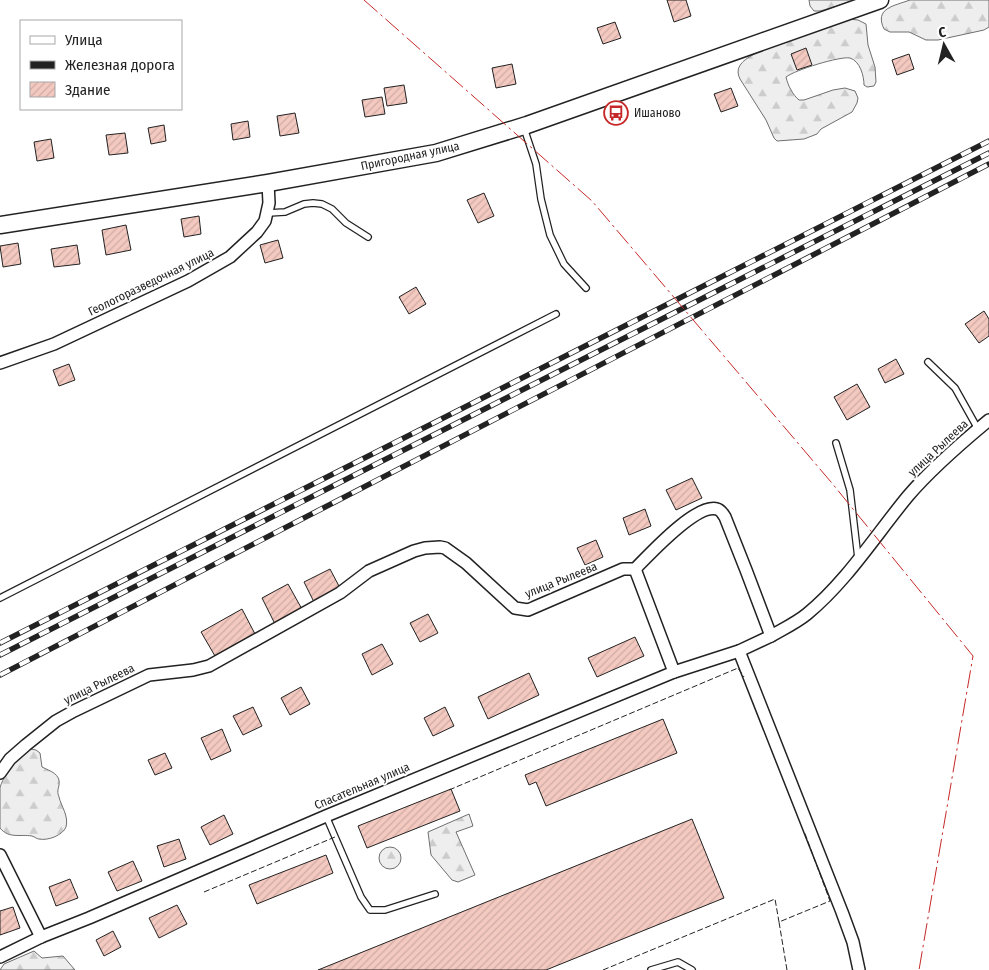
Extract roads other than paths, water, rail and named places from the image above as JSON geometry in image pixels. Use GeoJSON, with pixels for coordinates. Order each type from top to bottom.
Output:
{"type":"FeatureCollection","features":[{"type":"Feature","properties":{"kind":"main road","name":"Пригородная улица"},"geometry":{"type":"LineString","coordinates":[[0,225],[268,183],[428,155],[464,146],[880,0]]}},
{"type":"Feature","properties":{"kind":"street"},"geometry":{"type":"LineString","coordinates":[[268,183],[268,213]]}},
{"type":"Feature","properties":{"kind":"street","name":"Геологоразведочная улица"},"geometry":{"type":"LineString","coordinates":[[0,363],[54,344],[213,267],[230,257],[257,232],[265,222],[268,213]]}},
{"type":"Feature","properties":{"kind":"street","name":"улица Рылеева"},"geometry":{"type":"LineString","coordinates":[[739,651],[771,636],[806,615],[858,561],[924,478],[989,420]]}},
{"type":"Feature","properties":{"kind":"street"},"geometry":{"type":"LineString","coordinates":[[674,672],[635,570],[661,541],[707,509],[717,508],[725,517],[771,636]]}},
{"type":"Feature","properties":{"kind":"street","name":"улица Рылеева"},"geometry":{"type":"LineString","coordinates":[[0,773],[10,759],[26,744],[56,721],[74,711],[149,675],[210,666],[340,593],[369,571],[414,551],[431,547],[445,548],[466,563],[509,604],[522,610],[528,610],[544,604],[623,570],[635,570]]}},
{"type":"Feature","properties":{"kind":"street"},"geometry":{"type":"LineString","coordinates":[[739,651],[842,912],[853,942],[859,970]]}},
{"type":"Feature","properties":{"kind":"street","name":"Спасательная улица"},"geometry":{"type":"LineString","coordinates":[[0,957],[41,937],[326,816],[674,672],[739,651]]}},
{"type":"Feature","properties":{"kind":"street"},"geometry":{"type":"LineString","coordinates":[[0,855],[41,937]]}},
{"type":"Feature","properties":{"kind":"lane"},"geometry":{"type":"LineString","coordinates":[[524,126],[536,164],[541,199],[550,235],[564,264],[586,288]]}},
{"type":"Feature","properties":{"kind":"lane"},"geometry":{"type":"LineString","coordinates":[[268,213],[284,212],[304,204],[322,204],[332,209],[346,224],[368,237]]}},
{"type":"Feature","properties":{"kind":"lane"},"geometry":{"type":"LineString","coordinates":[[0,598],[556,314]]}},
{"type":"Feature","properties":{"kind":"lane"},"geometry":{"type":"LineString","coordinates":[[928,362],[955,388],[978,429]]}},
{"type":"Feature","properties":{"kind":"lane"},"geometry":{"type":"LineString","coordinates":[[836,443],[850,490],[858,561]]}},
{"type":"Feature","properties":{"kind":"lane"},"geometry":{"type":"LineString","coordinates":[[326,816],[361,897],[370,910],[385,910],[435,894]]}},
{"type":"Feature","properties":{"kind":"lane"},"geometry":{"type":"LineString","coordinates":[[651,970],[678,962],[692,970]]}},
{"type":"Feature","properties":{"kind":"railway"},"geometry":{"type":"LineString","coordinates":[[0,643],[989,141]]}},
{"type":"Feature","properties":{"kind":"railway"},"geometry":{"type":"LineString","coordinates":[[0,655],[989,153]]}},
{"type":"Feature","properties":{"kind":"railway"},"geometry":{"type":"LineString","coordinates":[[0,675],[989,164]]}},
{"type":"Feature","properties":{"kind":"place","name":"Ишаново"},"geometry":{"type":"Point","coordinates":[616,113]}}]}
